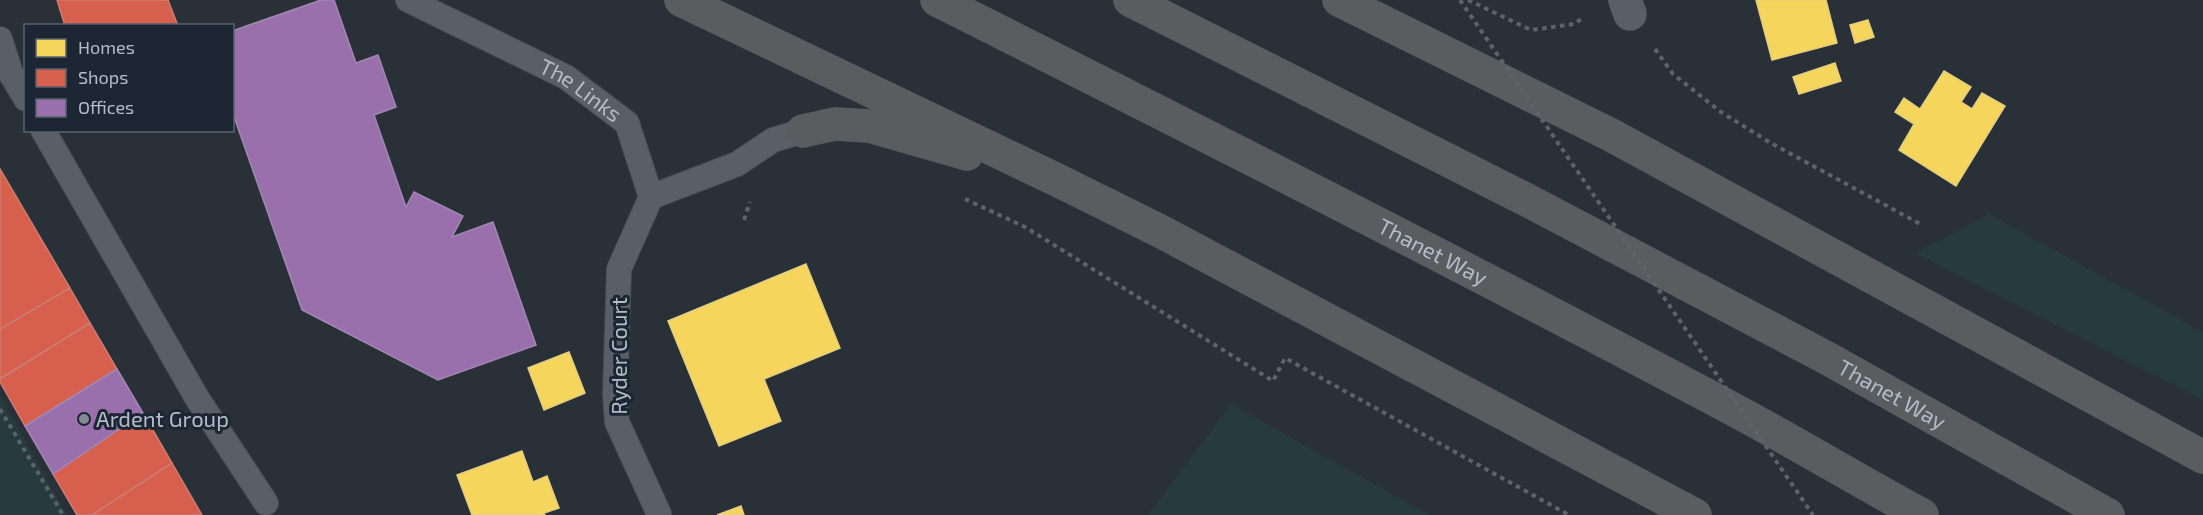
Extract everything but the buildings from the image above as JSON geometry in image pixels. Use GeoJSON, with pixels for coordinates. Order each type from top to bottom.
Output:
{"type":"FeatureCollection","features":[{"type":"Feature","properties":{"kind":"highway"},"geometry":{"type":"LineString","coordinates":[[681,0],[1179,241],[1695,515]]}},
{"type":"Feature","properties":{"kind":"highway","name":"Thanet Way"},"geometry":{"type":"LineString","coordinates":[[937,0],[1427,249],[1729,407],[1922,515]]}},
{"type":"Feature","properties":{"kind":"highway","name":"Thanet Way"},"geometry":{"type":"LineString","coordinates":[[1130,0],[1525,199],[1805,346],[2108,515]]}},
{"type":"Feature","properties":{"kind":"highway"},"geometry":{"type":"LineString","coordinates":[[1340,0],[1611,135],[2203,457]]}},
{"type":"Feature","properties":{"kind":"highway"},"geometry":{"type":"LineString","coordinates":[[803,130],[835,124],[869,126],[1055,179]]}},
{"type":"Feature","properties":{"kind":"lane","name":"The Links"},"geometry":{"type":"LineString","coordinates":[[408,0],[566,77],[627,123],[651,197]]}},
{"type":"Feature","properties":{"kind":"lane"},"geometry":{"type":"LineString","coordinates":[[0,39],[11,74],[24,96]]}},
{"type":"Feature","properties":{"kind":"lane"},"geometry":{"type":"LineString","coordinates":[[651,197],[737,164],[773,140],[803,130]]}},
{"type":"Feature","properties":{"kind":"lane"},"geometry":{"type":"LineString","coordinates":[[44,132],[197,398],[267,503]]}},
{"type":"Feature","properties":{"kind":"lane","name":"Ryder Court"},"geometry":{"type":"LineString","coordinates":[[651,197],[620,269],[615,394],[617,423],[659,514]]}},
{"type":"Feature","properties":{"kind":"path"},"geometry":{"type":"LineString","coordinates":[[1460,0],[1813,515]]}},
{"type":"Feature","properties":{"kind":"path"},"geometry":{"type":"LineString","coordinates":[[1468,0],[1531,30],[1574,24]]}},
{"type":"Feature","properties":{"kind":"path"},"geometry":{"type":"LineString","coordinates":[[1628,7],[1673,74],[1721,112],[1769,142],[1922,225]]}},
{"type":"Feature","properties":{"kind":"path"},"geometry":{"type":"LineString","coordinates":[[961,197],[1025,227],[1273,381],[1285,358],[1569,515]]}},
{"type":"Feature","properties":{"kind":"path"},"geometry":{"type":"LineString","coordinates":[[744,220],[751,200]]}},
{"type":"Feature","properties":{"kind":"path"},"geometry":{"type":"LineString","coordinates":[[0,409],[63,515]]}},
{"type":"Feature","properties":{"kind":"green space"},"geometry":{"type":"Polygon","coordinates":[[[1989,214],[2203,332],[2203,400],[1915,253],[1989,214]]]}},
{"type":"Feature","properties":{"kind":"green space"},"geometry":{"type":"Polygon","coordinates":[[[0,395],[67,515],[0,515],[0,395]]]}},
{"type":"Feature","properties":{"kind":"green space"},"geometry":{"type":"Polygon","coordinates":[[[1231,404],[1430,515],[1148,515],[1231,404]]]}},
{"type":"Feature","properties":{"kind":"place","name":"Ardent Group"},"geometry":{"type":"Point","coordinates":[84,419]}}]}
